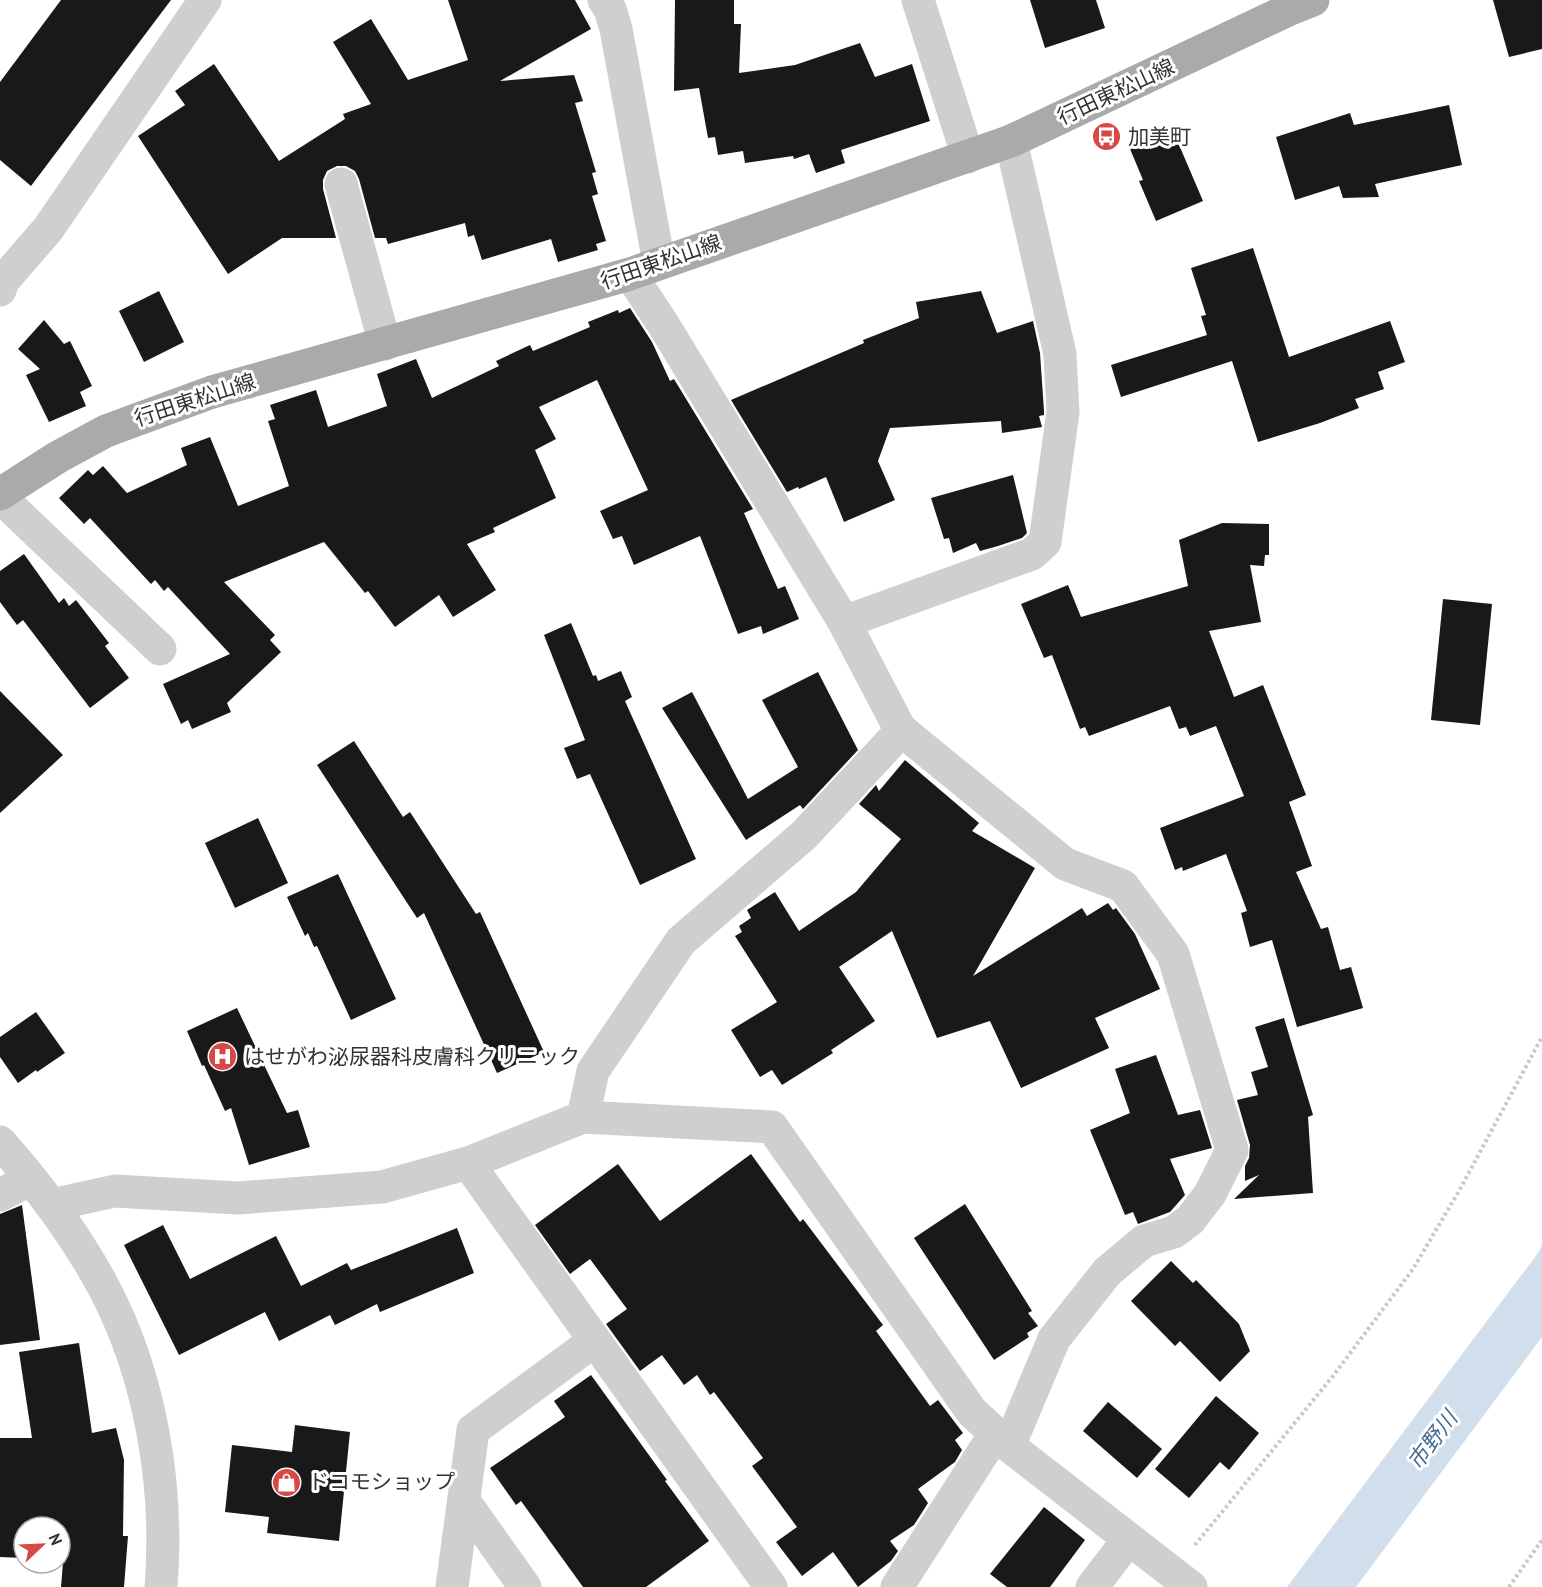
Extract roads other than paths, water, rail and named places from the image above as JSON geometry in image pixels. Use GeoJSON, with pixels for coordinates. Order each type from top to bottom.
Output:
{"type":"FeatureCollection","features":[{"type":"Feature","properties":{"kind":"main road","name":"行田東松山線"},"geometry":{"type":"LineString","coordinates":[[0,496],[58,458],[106,431],[212,392],[645,269],[1011,141],[1313,0]]}},
{"type":"Feature","properties":{"kind":"street"},"geometry":{"type":"LineString","coordinates":[[1,282],[48,229],[204,0]]}},
{"type":"Feature","properties":{"kind":"street"},"geometry":{"type":"LineString","coordinates":[[604,0],[610,9],[616,29],[645,269],[663,324],[844,622],[902,730],[1065,864],[1123,885],[1173,954],[1232,1150],[1210,1194],[1190,1220],[1174,1232],[1144,1241],[1107,1272],[1054,1339],[1002,1440],[897,1587]]}},
{"type":"Feature","properties":{"kind":"street"},"geometry":{"type":"LineString","coordinates":[[918,0],[968,157]]}},
{"type":"Feature","properties":{"kind":"street"},"geometry":{"type":"LineString","coordinates":[[844,622],[1032,554],[1045,542],[1063,412],[1060,354],[1011,141]]}},
{"type":"Feature","properties":{"kind":"street"},"geometry":{"type":"LineString","coordinates":[[340,184],[385,344]]}},
{"type":"Feature","properties":{"kind":"street"},"geometry":{"type":"LineString","coordinates":[[0,496],[160,649]]}},
{"type":"Feature","properties":{"kind":"street"},"geometry":{"type":"LineString","coordinates":[[583,1117],[593,1071],[681,940],[804,835],[902,730]]}},
{"type":"Feature","properties":{"kind":"street"},"geometry":{"type":"LineString","coordinates":[[51,1205],[115,1191],[238,1198],[382,1187],[468,1163],[583,1117],[772,1127],[972,1412],[1002,1440],[1183,1581]]}},
{"type":"Feature","properties":{"kind":"street"},"geometry":{"type":"LineString","coordinates":[[0,1142],[51,1205],[77,1243],[103,1287],[122,1326],[137,1369],[149,1417],[162,1506],[164,1550],[161,1587]]}},
{"type":"Feature","properties":{"kind":"street"},"geometry":{"type":"LineString","coordinates":[[468,1163],[771,1587]]}},
{"type":"Feature","properties":{"kind":"street"},"geometry":{"type":"LineString","coordinates":[[0,1195],[31,1179]]}},
{"type":"Feature","properties":{"kind":"street"},"geometry":{"type":"LineString","coordinates":[[452,1587],[473,1430],[594,1341]]}},
{"type":"Feature","properties":{"kind":"street"},"geometry":{"type":"LineString","coordinates":[[464,1501],[525,1587]]}},
{"type":"Feature","properties":{"kind":"street"},"geometry":{"type":"LineString","coordinates":[[1092,1587],[1128,1540]]}},
{"type":"Feature","properties":{"kind":"water","name":"市野川"},"geometry":{"type":"Polygon","coordinates":[[[1542,1245],[1542,1337],[1356,1587],[1287,1587],[1538,1253],[1542,1245]]]}},
{"type":"Feature","properties":{"kind":"place","name":"加美町"},"geometry":{"type":"Point","coordinates":[1107,137]}},
{"type":"Feature","properties":{"kind":"place","name":"はせがわ泌尿器科皮膚科クリニック"},"geometry":{"type":"Point","coordinates":[223,1057]}},
{"type":"Feature","properties":{"kind":"place","name":"ドコモショップ"},"geometry":{"type":"Point","coordinates":[287,1482]}}]}
